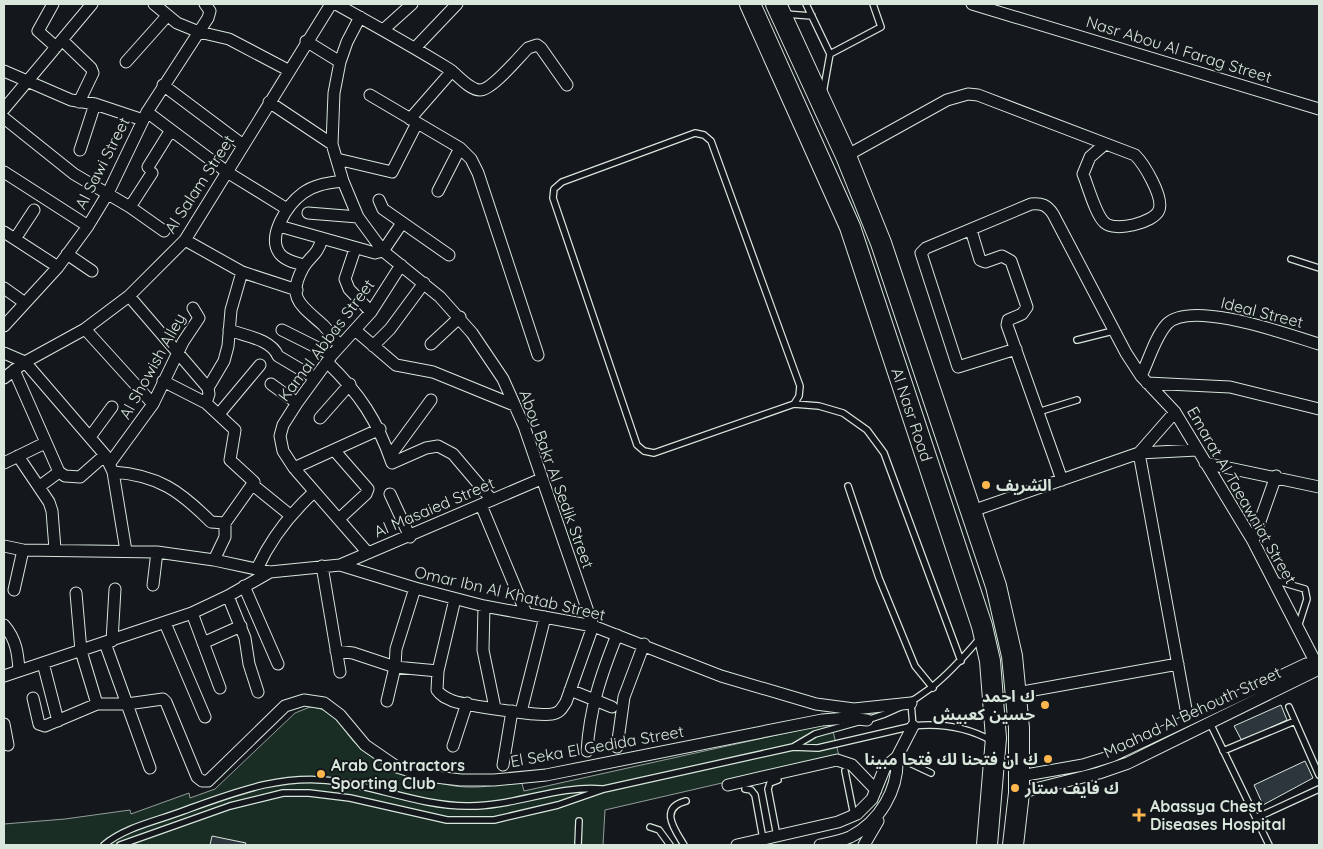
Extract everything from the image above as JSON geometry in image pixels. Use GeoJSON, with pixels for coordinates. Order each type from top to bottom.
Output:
{"type":"FeatureCollection","features":[{"type":"Feature","properties":{"kind":"highway","name":"Al Nasr Road"},"geometry":{"type":"LineString","coordinates":[[750,4],[850,227],[971,586],[984,633],[994,700],[996,743],[987,845]]}},
{"type":"Feature","properties":{"kind":"highway","name":"Al Nasr Road"},"geometry":{"type":"LineString","coordinates":[[778,9],[846,156],[881,243],[972,511],[1002,609],[1017,693],[1019,784],[1014,845]]}},
{"type":"Feature","properties":{"kind":"street"},"geometry":{"type":"LineString","coordinates":[[54,4],[38,31],[91,68],[93,72],[79,102]]}},
{"type":"Feature","properties":{"kind":"street"},"geometry":{"type":"LineString","coordinates":[[4,109],[92,4]]}},
{"type":"Feature","properties":{"kind":"street"},"geometry":{"type":"LineString","coordinates":[[154,4],[167,16],[199,32],[229,39],[288,70]]}},
{"type":"Feature","properties":{"kind":"street","name":"Al Sawi Street"},"geometry":{"type":"LineString","coordinates":[[4,326],[58,267],[88,226],[108,193],[145,116],[163,85],[199,32],[210,11],[205,4]]}},
{"type":"Feature","properties":{"kind":"street"},"geometry":{"type":"LineString","coordinates":[[383,30],[412,4]]}},
{"type":"Feature","properties":{"kind":"street"},"geometry":{"type":"LineString","coordinates":[[415,48],[457,4]]}},
{"type":"Feature","properties":{"kind":"street","name":"Nasr Abou Al Farag Street"},"geometry":{"type":"LineString","coordinates":[[972,4],[1319,109]]}},
{"type":"Feature","properties":{"kind":"street"},"geometry":{"type":"LineString","coordinates":[[328,6],[360,17],[415,48],[452,71],[475,89],[486,89],[528,48],[537,45],[567,85]]}},
{"type":"Feature","properties":{"kind":"street","name":"Al Salam Street"},"geometry":{"type":"LineString","coordinates":[[4,378],[25,362],[85,329],[129,296],[185,240],[328,6]]}},
{"type":"Feature","properties":{"kind":"street"},"geometry":{"type":"LineString","coordinates":[[126,62],[167,16]]}},
{"type":"Feature","properties":{"kind":"street","name":"Abou Bakr Al Sedik Street"},"geometry":{"type":"LineString","coordinates":[[360,17],[347,42],[340,62],[334,94],[332,144],[343,181],[358,217],[383,250],[460,316],[488,355],[514,405],[593,626]]}},
{"type":"Feature","properties":{"kind":"street"},"geometry":{"type":"LineString","coordinates":[[306,41],[340,62]]}},
{"type":"Feature","properties":{"kind":"street"},"geometry":{"type":"LineString","coordinates":[[4,71],[26,83],[79,102],[145,116],[172,130],[227,172],[287,209]]}},
{"type":"Feature","properties":{"kind":"street"},"geometry":{"type":"LineString","coordinates":[[337,159],[392,172],[413,121],[452,71]]}},
{"type":"Feature","properties":{"kind":"street"},"geometry":{"type":"LineString","coordinates":[[163,85],[243,145]]}},
{"type":"Feature","properties":{"kind":"street"},"geometry":{"type":"LineString","coordinates":[[846,156],[947,100],[968,94],[978,95],[1135,155],[1140,161],[1160,202],[1159,210],[1154,217],[1147,221],[1116,228],[1110,227],[1102,220],[1083,174],[1090,157],[1105,144]]}},
{"type":"Feature","properties":{"kind":"street"},"geometry":{"type":"LineString","coordinates":[[370,95],[460,148],[471,159],[478,173],[538,355]]}},
{"type":"Feature","properties":{"kind":"street"},"geometry":{"type":"LineString","coordinates":[[269,102],[332,144]]}},
{"type":"Feature","properties":{"kind":"street"},"geometry":{"type":"LineString","coordinates":[[80,150],[95,104]]}},
{"type":"Feature","properties":{"kind":"street"},"geometry":{"type":"LineString","coordinates":[[4,118],[74,174],[130,207],[164,232]]}},
{"type":"Feature","properties":{"kind":"street"},"geometry":{"type":"LineString","coordinates":[[130,207],[172,130]]}},
{"type":"Feature","properties":{"kind":"street"},"geometry":{"type":"LineString","coordinates":[[438,191],[460,148]]}},
{"type":"Feature","properties":{"kind":"street"},"geometry":{"type":"LineString","coordinates":[[4,172],[88,226]]}},
{"type":"Feature","properties":{"kind":"street"},"geometry":{"type":"LineString","coordinates":[[304,265],[289,260],[280,253],[275,241],[279,226],[287,209],[302,193],[322,184],[343,181]]}},
{"type":"Feature","properties":{"kind":"street"},"geometry":{"type":"LineString","coordinates":[[379,200],[383,209],[449,255]]}},
{"type":"Feature","properties":{"kind":"street","name":"Emarat Al Taeawniat Street"},"geometry":{"type":"LineString","coordinates":[[971,230],[1031,204],[1040,203],[1048,207],[1113,331],[1144,379],[1175,412],[1253,541],[1318,666]]}},
{"type":"Feature","properties":{"kind":"street"},"geometry":{"type":"LineString","coordinates":[[15,239],[34,210]]}},
{"type":"Feature","properties":{"kind":"street"},"geometry":{"type":"LineString","coordinates":[[308,213],[358,217]]}},
{"type":"Feature","properties":{"kind":"street"},"geometry":{"type":"LineString","coordinates":[[279,226],[355,249],[375,253],[383,250],[402,223]]}},
{"type":"Feature","properties":{"kind":"street"},"geometry":{"type":"LineString","coordinates":[[1016,349],[958,367],[954,361],[921,253],[971,230],[980,260],[985,262],[1002,256],[1011,261],[1027,307],[1022,314],[1007,323],[1062,480]]}},
{"type":"Feature","properties":{"kind":"street"},"geometry":{"type":"LineString","coordinates":[[4,232],[58,267]]}},
{"type":"Feature","properties":{"kind":"street"},"geometry":{"type":"LineString","coordinates":[[322,239],[319,250],[304,265],[298,279],[298,303],[324,326],[340,346]]}},
{"type":"Feature","properties":{"kind":"street"},"geometry":{"type":"LineString","coordinates":[[185,240],[242,272],[297,290]]}},
{"type":"Feature","properties":{"kind":"street"},"geometry":{"type":"LineString","coordinates":[[355,249],[345,279],[349,288],[371,312]]}},
{"type":"Feature","properties":{"kind":"street"},"geometry":{"type":"LineString","coordinates":[[67,254],[92,271]]}},
{"type":"Feature","properties":{"kind":"street","name":"Kamal Abbas Street"},"geometry":{"type":"LineString","coordinates":[[368,553],[294,468],[282,451],[280,436],[283,425],[297,403],[330,358],[371,312],[401,265]]}},
{"type":"Feature","properties":{"kind":"street"},"geometry":{"type":"LineString","coordinates":[[208,388],[224,361],[235,290],[242,272]]}},
{"type":"Feature","properties":{"kind":"street"},"geometry":{"type":"LineString","coordinates":[[374,346],[390,329],[424,284]]}},
{"type":"Feature","properties":{"kind":"street"},"geometry":{"type":"LineString","coordinates":[[4,288],[25,303]]}},
{"type":"Feature","properties":{"kind":"street"},"geometry":{"type":"LineString","coordinates":[[129,296],[208,388],[209,394],[206,402]]}},
{"type":"Feature","properties":{"kind":"street","name":"Al Showish Alley"},"geometry":{"type":"LineString","coordinates":[[59,472],[72,478],[80,477],[109,463],[153,404],[183,342],[199,320],[193,308]]}},
{"type":"Feature","properties":{"kind":"street","name":"Ideal Street"},"geometry":{"type":"LineString","coordinates":[[1144,379],[1168,324],[1176,318],[1185,315],[1243,321],[1319,344]]}},
{"type":"Feature","properties":{"kind":"street"},"geometry":{"type":"LineString","coordinates":[[431,344],[460,316]]}},
{"type":"Feature","properties":{"kind":"street"},"geometry":{"type":"LineString","coordinates":[[85,329],[153,404]]}},
{"type":"Feature","properties":{"kind":"street"},"geometry":{"type":"LineString","coordinates":[[229,330],[266,343],[284,360],[315,378]]}},
{"type":"Feature","properties":{"kind":"street"},"geometry":{"type":"LineString","coordinates":[[282,330],[330,358],[372,413],[391,459]]}},
{"type":"Feature","properties":{"kind":"street"},"geometry":{"type":"LineString","coordinates":[[355,330],[396,365],[433,372],[514,405]]}},
{"type":"Feature","properties":{"kind":"street"},"geometry":{"type":"LineString","coordinates":[[4,352],[25,362],[90,437],[109,463],[126,551]]}},
{"type":"Feature","properties":{"kind":"street"},"geometry":{"type":"LineString","coordinates":[[219,414],[260,365]]}},
{"type":"Feature","properties":{"kind":"street"},"geometry":{"type":"LineString","coordinates":[[14,370],[59,472],[40,486]]}},
{"type":"Feature","properties":{"kind":"street"},"geometry":{"type":"LineString","coordinates":[[1144,379],[1230,386],[1319,409]]}},
{"type":"Feature","properties":{"kind":"street"},"geometry":{"type":"LineString","coordinates":[[163,381],[206,402],[235,430],[230,460],[232,464],[253,478],[253,485],[225,523],[225,537],[214,560]]}},
{"type":"Feature","properties":{"kind":"street"},"geometry":{"type":"LineString","coordinates":[[271,384],[297,403]]}},
{"type":"Feature","properties":{"kind":"street"},"geometry":{"type":"LineString","coordinates":[[320,418],[350,384]]}},
{"type":"Feature","properties":{"kind":"street"},"geometry":{"type":"LineString","coordinates":[[391,459],[431,400]]}},
{"type":"Feature","properties":{"kind":"street"},"geometry":{"type":"LineString","coordinates":[[90,437],[112,407]]}},
{"type":"Feature","properties":{"kind":"street"},"geometry":{"type":"LineString","coordinates":[[1139,453],[1175,412]]}},
{"type":"Feature","properties":{"kind":"street"},"geometry":{"type":"LineString","coordinates":[[294,468],[380,429]]}},
{"type":"Feature","properties":{"kind":"street"},"geometry":{"type":"LineString","coordinates":[[4,463],[46,443]]}},
{"type":"Feature","properties":{"kind":"street"},"geometry":{"type":"LineString","coordinates":[[391,459],[438,446],[453,454],[487,503],[526,613]]}},
{"type":"Feature","properties":{"kind":"street"},"geometry":{"type":"LineString","coordinates":[[334,450],[368,488],[366,494],[339,519]]}},
{"type":"Feature","properties":{"kind":"street"},"geometry":{"type":"LineString","coordinates":[[972,511],[1139,453],[1197,450]]}},
{"type":"Feature","properties":{"kind":"street"},"geometry":{"type":"LineString","coordinates":[[1139,453],[1188,720]]}},
{"type":"Feature","properties":{"kind":"street"},"geometry":{"type":"LineString","coordinates":[[18,456],[40,486],[52,511],[55,549]]}},
{"type":"Feature","properties":{"kind":"street"},"geometry":{"type":"LineString","coordinates":[[109,463],[129,473],[159,482],[185,497],[211,522],[225,523]]}},
{"type":"Feature","properties":{"kind":"street"},"geometry":{"type":"LineString","coordinates":[[1205,463],[1276,476],[1319,487]]}},
{"type":"Feature","properties":{"kind":"street"},"geometry":{"type":"LineString","coordinates":[[1253,541],[1276,476]]}},
{"type":"Feature","properties":{"kind":"street","name":"Al Masaied Street"},"geometry":{"type":"LineString","coordinates":[[340,565],[410,537],[542,479]]}},
{"type":"Feature","properties":{"kind":"street"},"geometry":{"type":"LineString","coordinates":[[253,485],[290,515]]}},
{"type":"Feature","properties":{"kind":"street"},"geometry":{"type":"LineString","coordinates":[[257,569],[266,550],[290,515],[314,492]]}},
{"type":"Feature","properties":{"kind":"street"},"geometry":{"type":"LineString","coordinates":[[390,494],[410,537]]}},
{"type":"Feature","properties":{"kind":"street","name":"Omar Ibn Al Khatab Street"},"geometry":{"type":"LineString","coordinates":[[4,546],[23,550],[157,552],[214,560],[270,572],[340,565],[415,588],[484,606],[593,626],[644,644],[721,676],[816,704],[854,708],[911,703]]}},
{"type":"Feature","properties":{"kind":"street"},"geometry":{"type":"LineString","coordinates":[[14,590],[23,550]]}},
{"type":"Feature","properties":{"kind":"street"},"geometry":{"type":"LineString","coordinates":[[153,586],[157,552]]}},
{"type":"Feature","properties":{"kind":"street"},"geometry":{"type":"LineString","coordinates":[[322,566],[340,672]]}},
{"type":"Feature","properties":{"kind":"street"},"geometry":{"type":"LineString","coordinates":[[4,676],[192,613],[228,596],[270,572]]}},
{"type":"Feature","properties":{"kind":"street"},"geometry":{"type":"LineString","coordinates":[[244,586],[278,664]]}},
{"type":"Feature","properties":{"kind":"street"},"geometry":{"type":"LineString","coordinates":[[387,701],[395,667],[396,649],[415,588]]}},
{"type":"Feature","properties":{"kind":"street"},"geometry":{"type":"LineString","coordinates":[[115,589],[108,642],[150,768]]}},
{"type":"Feature","properties":{"kind":"street"},"geometry":{"type":"LineString","coordinates":[[76,594],[81,651],[97,704]]}},
{"type":"Feature","properties":{"kind":"street"},"geometry":{"type":"LineString","coordinates":[[228,596],[241,626],[258,692]]}},
{"type":"Feature","properties":{"kind":"street"},"geometry":{"type":"LineString","coordinates":[[455,599],[438,671],[437,690],[441,695],[454,701],[552,715],[559,712],[570,690],[593,626]]}},
{"type":"Feature","properties":{"kind":"street"},"geometry":{"type":"LineString","coordinates":[[484,606],[482,650],[495,708]]}},
{"type":"Feature","properties":{"kind":"street"},"geometry":{"type":"LineString","coordinates":[[192,613],[220,688]]}},
{"type":"Feature","properties":{"kind":"street"},"geometry":{"type":"LineString","coordinates":[[504,765],[516,711],[545,616]]}},
{"type":"Feature","properties":{"kind":"street"},"geometry":{"type":"LineString","coordinates":[[166,622],[205,716]]}},
{"type":"Feature","properties":{"kind":"street"},"geometry":{"type":"LineString","coordinates":[[4,625],[11,634],[18,652],[20,671]]}},
{"type":"Feature","properties":{"kind":"street"},"geometry":{"type":"LineString","coordinates":[[203,643],[241,626]]}},
{"type":"Feature","properties":{"kind":"street"},"geometry":{"type":"LineString","coordinates":[[587,751],[589,720],[593,700],[618,635]]}},
{"type":"Feature","properties":{"kind":"street"},"geometry":{"type":"LineString","coordinates":[[618,747],[624,697],[644,644]]}},
{"type":"Feature","properties":{"kind":"street"},"geometry":{"type":"LineString","coordinates":[[336,651],[353,653],[395,667],[438,671]]}},
{"type":"Feature","properties":{"kind":"street"},"geometry":{"type":"LineString","coordinates":[[43,663],[58,721]]}},
{"type":"Feature","properties":{"kind":"street"},"geometry":{"type":"LineString","coordinates":[[1017,693],[1178,664]]}},
{"type":"Feature","properties":{"kind":"street","name":"Maahad Al Behouth Street"},"geometry":{"type":"LineString","coordinates":[[1019,784],[1098,761],[1306,664],[1318,666]]}},
{"type":"Feature","properties":{"kind":"street","name":"Maahad Al Behouth Street"},"geometry":{"type":"LineString","coordinates":[[1019,784],[1114,769],[1210,723],[1318,666]]}},
{"type":"Feature","properties":{"kind":"street"},"geometry":{"type":"LineString","coordinates":[[570,690],[612,707]]}},
{"type":"Feature","properties":{"kind":"street"},"geometry":{"type":"LineString","coordinates":[[33,698],[39,724],[45,726],[97,704],[128,704]]}},
{"type":"Feature","properties":{"kind":"street","name":"El Seka El Gedida Street"},"geometry":{"type":"LineString","coordinates":[[128,704],[158,698],[166,702],[197,777],[202,781],[208,781],[285,706],[304,700],[324,703],[340,715],[365,745],[396,767],[427,776],[461,780],[494,780],[546,775],[822,720],[847,718],[867,720]]}},
{"type":"Feature","properties":{"kind":"street"},"geometry":{"type":"LineString","coordinates":[[452,746],[467,703]]}},
{"type":"Feature","properties":{"kind":"street"},"geometry":{"type":"LineString","coordinates":[[4,724],[8,745]]}},
{"type":"Feature","properties":{"kind":"street"},"geometry":{"type":"LineString","coordinates":[[737,845],[851,818],[868,804],[885,768],[897,757],[913,726]]}},
{"type":"Feature","properties":{"kind":"street"},"geometry":{"type":"LineString","coordinates":[[820,845],[849,842],[879,814],[894,784],[897,773],[897,757]]}},
{"type":"Feature","properties":{"kind":"street"},"geometry":{"type":"LineString","coordinates":[[728,785],[837,760],[852,765],[876,790]]}},
{"type":"Feature","properties":{"kind":"street"},"geometry":{"type":"LineString","coordinates":[[881,778],[894,784]]}},
{"type":"Feature","properties":{"kind":"street"},"geometry":{"type":"LineString","coordinates":[[864,845],[880,819],[879,814]]}},
{"type":"Feature","properties":{"kind":"street"},"geometry":{"type":"LineString","coordinates":[[849,842],[851,818]]}},
{"type":"Feature","properties":{"kind":"lane"},"geometry":{"type":"LineString","coordinates":[[806,4],[830,54],[821,102]]}},
{"type":"Feature","properties":{"kind":"lane"},"geometry":{"type":"LineString","coordinates":[[830,54],[881,27],[881,22],[873,4]]}},
{"type":"Feature","properties":{"kind":"lane"},"geometry":{"type":"LineString","coordinates":[[778,9],[812,16]]}},
{"type":"Feature","properties":{"kind":"lane"},"geometry":{"type":"LineString","coordinates":[[794,404],[799,396],[800,386],[712,141],[704,135],[694,133],[562,182],[554,189],[553,198],[637,445],[644,451],[654,453],[794,404],[819,406],[843,413],[867,430],[884,453],[960,661]]}},
{"type":"Feature","properties":{"kind":"lane"},"geometry":{"type":"LineString","coordinates":[[1291,259],[1319,268]]}},
{"type":"Feature","properties":{"kind":"lane"},"geometry":{"type":"LineString","coordinates":[[1077,340],[1113,331]]}},
{"type":"Feature","properties":{"kind":"lane"},"geometry":{"type":"LineString","coordinates":[[1038,412],[1077,400]]}},
{"type":"Feature","properties":{"kind":"lane"},"geometry":{"type":"LineString","coordinates":[[848,486],[879,578],[909,652],[918,671],[933,688]]}},
{"type":"Feature","properties":{"kind":"lane"},"geometry":{"type":"LineString","coordinates":[[1273,580],[1305,589],[1307,599],[1298,626]]}},
{"type":"Feature","properties":{"kind":"lane"},"geometry":{"type":"LineString","coordinates":[[793,747],[815,734],[867,720],[911,703],[933,688],[984,633]]}},
{"type":"Feature","properties":{"kind":"lane"},"geometry":{"type":"LineString","coordinates":[[911,703],[913,726]]}},
{"type":"Feature","properties":{"kind":"lane"},"geometry":{"type":"LineString","coordinates":[[1289,706],[1319,774]]}},
{"type":"Feature","properties":{"kind":"lane"},"geometry":{"type":"LineString","coordinates":[[1224,751],[1295,721]]}},
{"type":"Feature","properties":{"kind":"lane"},"geometry":{"type":"LineString","coordinates":[[1210,723],[1269,845]]}},
{"type":"Feature","properties":{"kind":"lane"},"geometry":{"type":"LineString","coordinates":[[120,845],[230,806],[270,794],[315,793],[350,798],[431,818],[479,822],[558,805],[604,789],[793,747],[818,748],[913,726],[929,724],[957,728],[996,743]]}},
{"type":"Feature","properties":{"kind":"lane"},"geometry":{"type":"LineString","coordinates":[[897,757],[931,773]]}},
{"type":"Feature","properties":{"kind":"lane"},"geometry":{"type":"LineString","coordinates":[[845,770],[851,818]]}},
{"type":"Feature","properties":{"kind":"lane"},"geometry":{"type":"LineString","coordinates":[[104,845],[117,836],[228,794],[268,782],[299,779],[330,780],[432,803],[464,806],[511,803],[580,789],[604,789]]}},
{"type":"Feature","properties":{"kind":"lane"},"geometry":{"type":"LineString","coordinates":[[777,836],[768,789],[770,783],[778,780]]}},
{"type":"Feature","properties":{"kind":"lane"},"geometry":{"type":"LineString","coordinates":[[268,782],[270,794]]}},
{"type":"Feature","properties":{"kind":"lane"},"geometry":{"type":"LineString","coordinates":[[745,789],[751,790],[755,795],[763,839]]}},
{"type":"Feature","properties":{"kind":"lane"},"geometry":{"type":"LineString","coordinates":[[1256,818],[1319,789]]}},
{"type":"Feature","properties":{"kind":"lane"},"geometry":{"type":"LineString","coordinates":[[684,845],[672,825],[670,816],[674,807],[686,801]]}},
{"type":"Feature","properties":{"kind":"lane"},"geometry":{"type":"LineString","coordinates":[[578,845],[579,821]]}},
{"type":"Feature","properties":{"kind":"lane"},"geometry":{"type":"LineString","coordinates":[[144,826],[147,837]]}},
{"type":"Feature","properties":{"kind":"lane"},"geometry":{"type":"LineString","coordinates":[[650,826],[659,830],[670,845]]}},
{"type":"Feature","properties":{"kind":"green space","name":"Arab Contractors Sporting Club"},"geometry":{"type":"Polygon","coordinates":[[[310,707],[326,711],[338,721],[358,746],[378,760],[434,781],[460,787],[488,786],[521,780],[524,791],[831,723],[839,756],[605,810],[603,845],[4,845],[4,824],[65,819],[130,810],[131,814],[189,793],[190,798],[215,789],[295,713],[310,707]]]}},
{"type":"Feature","properties":{"kind":"building"},"geometry":{"type":"Polygon","coordinates":[[[1281,705],[1287,720],[1242,741],[1234,726],[1281,705]]]}},
{"type":"Feature","properties":{"kind":"building"},"geometry":{"type":"Polygon","coordinates":[[[1305,761],[1313,778],[1263,805],[1254,785],[1305,761]]]}},
{"type":"Feature","properties":{"kind":"building"},"geometry":{"type":"Polygon","coordinates":[[[212,836],[246,843],[245,845],[210,845],[212,836]]]}},
{"type":"Feature","properties":{"kind":"place","name":"الشريف"},"geometry":{"type":"Point","coordinates":[986,485]}},
{"type":"Feature","properties":{"kind":"place","name":"ك احمد حسين كعبيش"},"geometry":{"type":"Point","coordinates":[1045,705]}},
{"type":"Feature","properties":{"kind":"place","name":"ك ان فتحنا لك فتحا مبينا"},"geometry":{"type":"Point","coordinates":[1048,759]}},
{"type":"Feature","properties":{"kind":"place","name":"Arab Contractors Sporting Club"},"geometry":{"type":"Point","coordinates":[321,774]}},
{"type":"Feature","properties":{"kind":"place","name":"ك فايف ستار"},"geometry":{"type":"Point","coordinates":[1015,788]}},
{"type":"Feature","properties":{"kind":"place","name":"Abassya Chest Diseases Hospital"},"geometry":{"type":"Point","coordinates":[1139,815]}}]}
